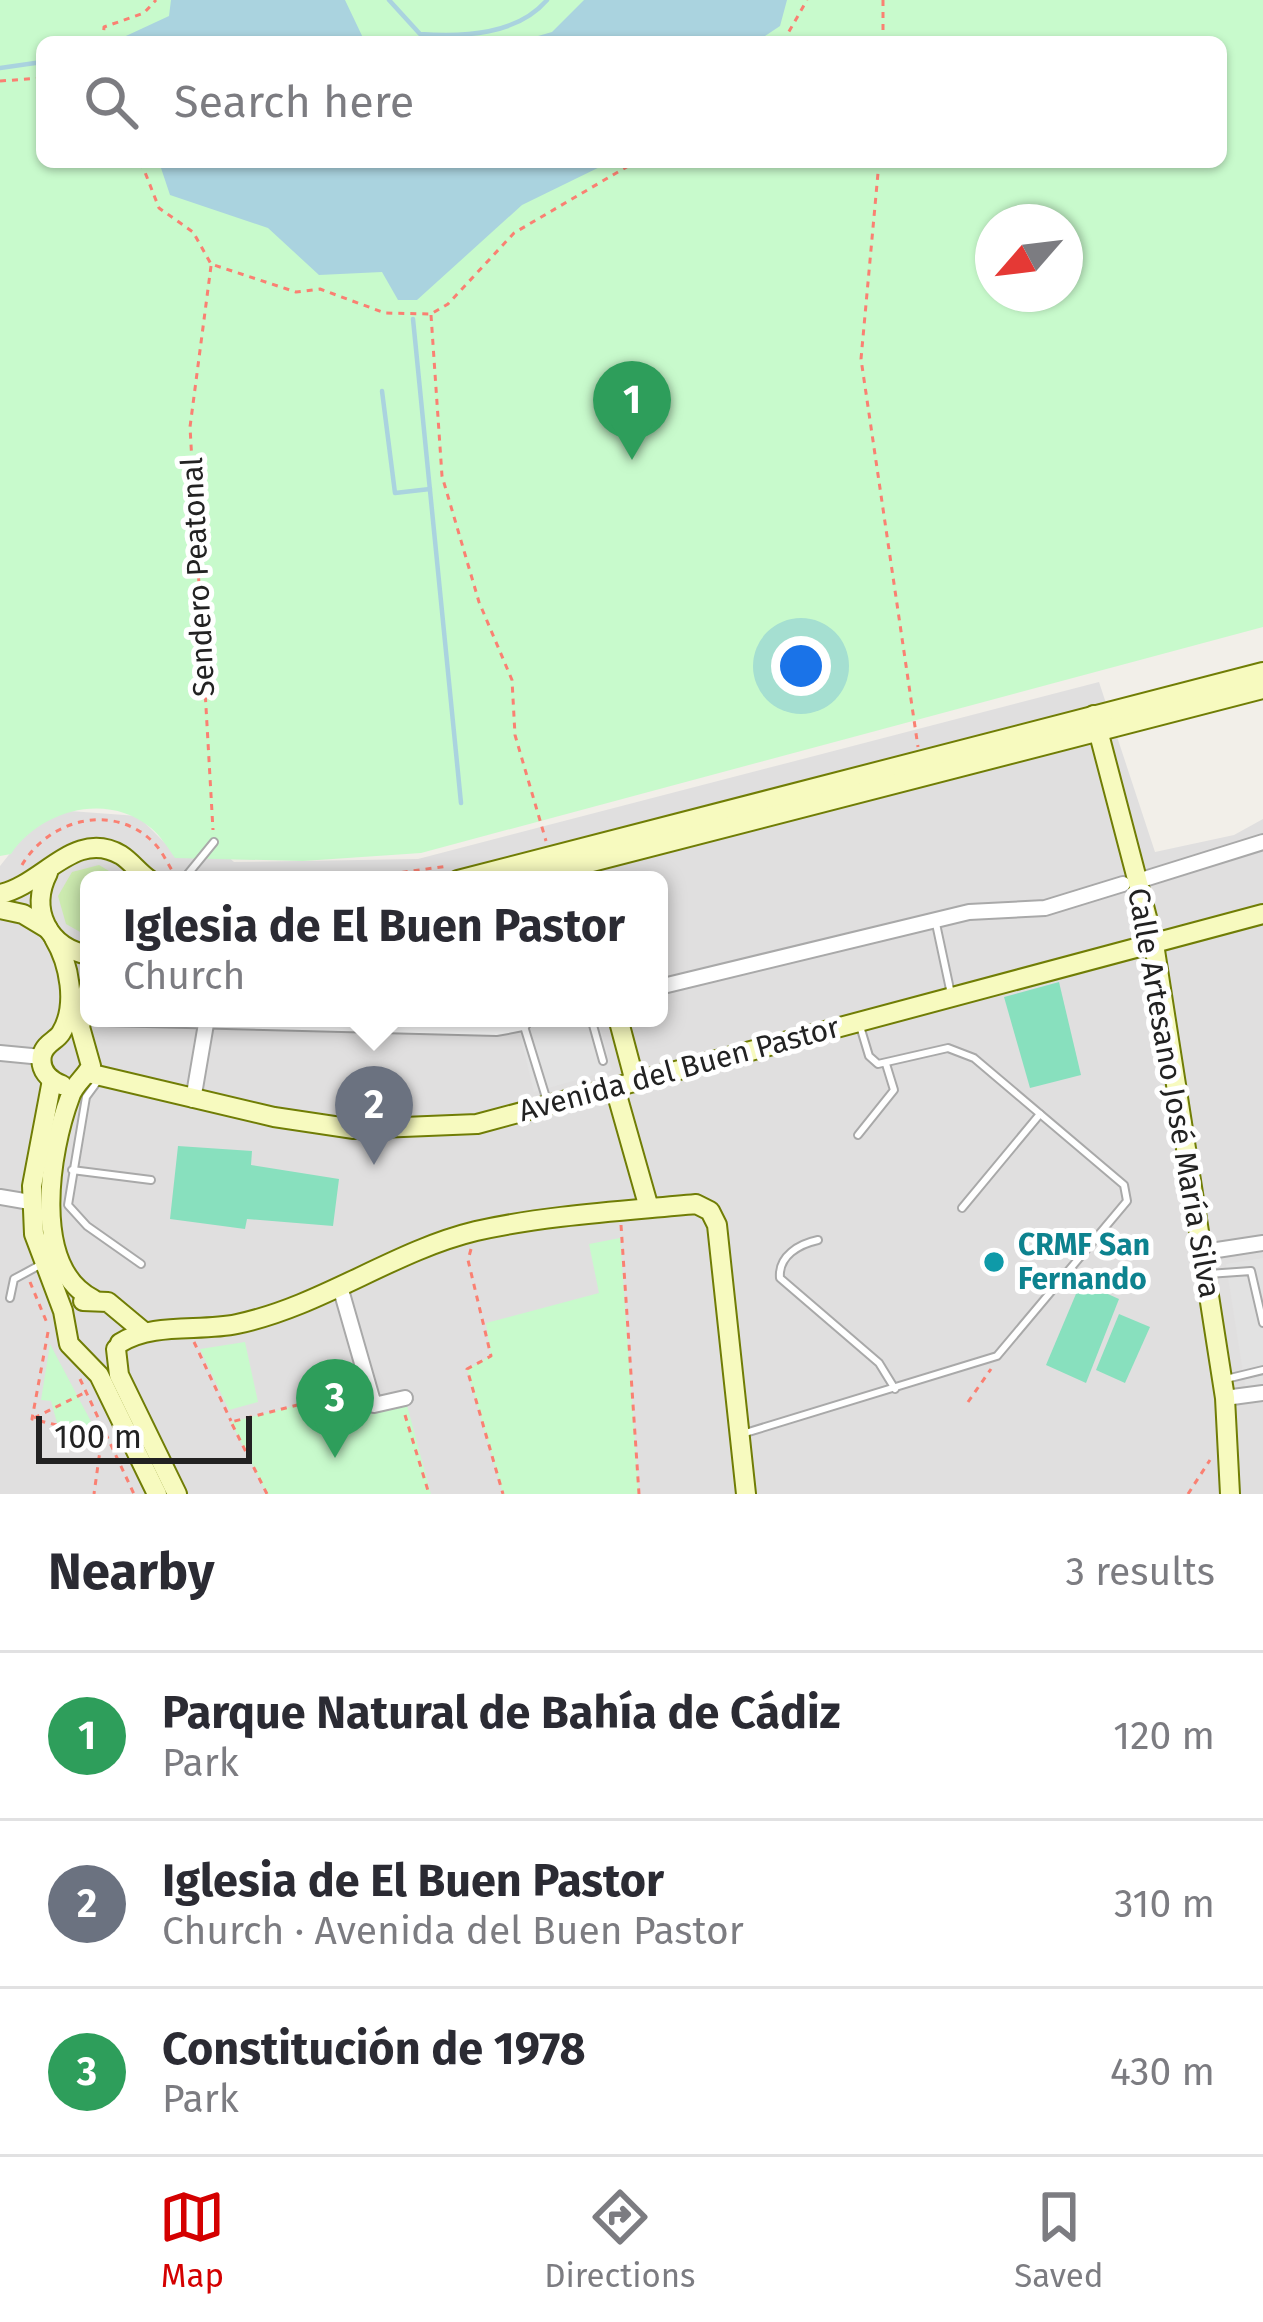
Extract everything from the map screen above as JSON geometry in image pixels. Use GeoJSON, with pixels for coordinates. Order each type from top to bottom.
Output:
{"type":"FeatureCollection","features":[{"type":"Feature","properties":{"kind":"street"},"geometry":{"type":"LineString","coordinates":[[587,871],[1263,672]]}},
{"type":"Feature","properties":{"kind":"street"},"geometry":{"type":"LineString","coordinates":[[464,871],[552,855],[914,751],[1096,723],[1263,689]]}},
{"type":"Feature","properties":{"kind":"street","name":"Calle Artesano José María Silva"},"geometry":{"type":"LineString","coordinates":[[1096,723],[1130,882],[1154,944],[1204,1252],[1224,1389],[1228,1484],[1218,1494]]}},
{"type":"Feature","properties":{"kind":"street"},"geometry":{"type":"LineString","coordinates":[[668,985],[934,919],[1045,908],[1263,842]]}},
{"type":"Feature","properties":{"kind":"street"},"geometry":{"type":"LineString","coordinates":[[0,894],[48,873],[65,855],[95,848],[125,858],[137,871]]}},
{"type":"Feature","properties":{"kind":"street"},"geometry":{"type":"LineString","coordinates":[[42,1057],[64,1027],[70,980],[40,899],[48,873]]}},
{"type":"Feature","properties":{"kind":"street"},"geometry":{"type":"LineString","coordinates":[[0,909],[23,914],[80,950]]}},
{"type":"Feature","properties":{"kind":"street","name":"Avenida del Buen Pastor"},"geometry":{"type":"LineString","coordinates":[[89,1077],[354,1129],[477,1124],[1263,914]]}},
{"type":"Feature","properties":{"kind":"street"},"geometry":{"type":"LineString","coordinates":[[80,1027],[89,1077]]}},
{"type":"Feature","properties":{"kind":"street"},"geometry":{"type":"LineString","coordinates":[[194,1100],[206,1027]]}},
{"type":"Feature","properties":{"kind":"street"},"geometry":{"type":"LineString","coordinates":[[465,1027],[501,1027]]}},
{"type":"Feature","properties":{"kind":"street"},"geometry":{"type":"LineString","coordinates":[[620,1027],[635,1082]]}},
{"type":"Feature","properties":{"kind":"street"},"geometry":{"type":"LineString","coordinates":[[55,1039],[76,1037],[87,1046]]}},
{"type":"Feature","properties":{"kind":"street"},"geometry":{"type":"LineString","coordinates":[[0,1053],[42,1057]]}},
{"type":"Feature","properties":{"kind":"street"},"geometry":{"type":"LineString","coordinates":[[42,1057],[52,1080],[31,1202],[46,1268],[69,1344],[103,1384],[157,1494]]}},
{"type":"Feature","properties":{"kind":"street"},"geometry":{"type":"LineString","coordinates":[[52,1080],[89,1077]]}},
{"type":"Feature","properties":{"kind":"street"},"geometry":{"type":"LineString","coordinates":[[89,1077],[70,1095],[52,1179],[50,1227],[64,1270],[93,1299],[144,1332]]}},
{"type":"Feature","properties":{"kind":"street"},"geometry":{"type":"LineString","coordinates":[[615,1088],[649,1208]]}},
{"type":"Feature","properties":{"kind":"street"},"geometry":{"type":"LineString","coordinates":[[0,1197],[31,1202]]}},
{"type":"Feature","properties":{"kind":"street"},"geometry":{"type":"LineString","coordinates":[[80,1354],[95,1358],[144,1332],[236,1324],[340,1290],[408,1256],[476,1231],[696,1204],[714,1217],[746,1494]]}},
{"type":"Feature","properties":{"kind":"street"},"geometry":{"type":"LineString","coordinates":[[1204,1252],[1263,1243]]}},
{"type":"Feature","properties":{"kind":"street"},"geometry":{"type":"LineString","coordinates":[[340,1290],[374,1405],[403,1398]]}},
{"type":"Feature","properties":{"kind":"street"},"geometry":{"type":"LineString","coordinates":[[65,1322],[79,1303],[93,1299]]}},
{"type":"Feature","properties":{"kind":"street"},"geometry":{"type":"LineString","coordinates":[[119,1313],[119,1375],[177,1494]]}},
{"type":"Feature","properties":{"kind":"street"},"geometry":{"type":"LineString","coordinates":[[1224,1389],[1263,1393]]}},
{"type":"Feature","properties":{"kind":"lane"},"geometry":{"type":"LineString","coordinates":[[190,871],[214,842]]}},
{"type":"Feature","properties":{"kind":"lane"},"geometry":{"type":"LineString","coordinates":[[934,919],[952,998]]}},
{"type":"Feature","properties":{"kind":"lane"},"geometry":{"type":"LineString","coordinates":[[739,1435],[997,1356],[1129,1196],[1124,1185],[962,1051],[949,1048],[886,1064],[871,1059],[859,1021]]}},
{"type":"Feature","properties":{"kind":"lane"},"geometry":{"type":"LineString","coordinates":[[528,1027],[548,1105]]}},
{"type":"Feature","properties":{"kind":"lane"},"geometry":{"type":"LineString","coordinates":[[594,1027],[603,1061]]}},
{"type":"Feature","properties":{"kind":"lane"},"geometry":{"type":"LineString","coordinates":[[858,1135],[894,1090],[886,1064]]}},
{"type":"Feature","properties":{"kind":"lane"},"geometry":{"type":"LineString","coordinates":[[89,1077],[68,1205],[141,1264]]}},
{"type":"Feature","properties":{"kind":"lane"},"geometry":{"type":"LineString","coordinates":[[962,1208],[1040,1114]]}},
{"type":"Feature","properties":{"kind":"lane"},"geometry":{"type":"LineString","coordinates":[[73,1169],[151,1180]]}},
{"type":"Feature","properties":{"kind":"lane"},"geometry":{"type":"LineString","coordinates":[[818,1240],[800,1244],[781,1265],[780,1278],[879,1364],[895,1389]]}},
{"type":"Feature","properties":{"kind":"lane"},"geometry":{"type":"LineString","coordinates":[[10,1298],[14,1279],[46,1268]]}},
{"type":"Feature","properties":{"kind":"lane"},"geometry":{"type":"LineString","coordinates":[[1207,1274],[1251,1271],[1263,1322]]}},
{"type":"Feature","properties":{"kind":"lane"},"geometry":{"type":"LineString","coordinates":[[1224,1389],[1263,1370]]}},
{"type":"Feature","properties":{"kind":"path"},"geometry":{"type":"LineString","coordinates":[[103,36],[104,27],[144,13],[156,0]]}},
{"type":"Feature","properties":{"kind":"path"},"geometry":{"type":"LineString","coordinates":[[786,36],[807,0]]}},
{"type":"Feature","properties":{"kind":"path"},"geometry":{"type":"LineString","coordinates":[[883,36],[884,0]]}},
{"type":"Feature","properties":{"kind":"path"},"geometry":{"type":"LineString","coordinates":[[0,81],[36,78]]}},
{"type":"Feature","properties":{"kind":"path"},"geometry":{"type":"LineString","coordinates":[[143,168],[159,208],[193,232],[212,264],[296,292],[320,290],[385,314],[430,314],[448,304],[514,233],[625,168]]}},
{"type":"Feature","properties":{"kind":"path"},"geometry":{"type":"LineString","coordinates":[[878,168],[861,359],[914,751]]}},
{"type":"Feature","properties":{"kind":"path","name":"Sendero Peatonal"},"geometry":{"type":"LineString","coordinates":[[212,264],[190,427],[214,842]]}},
{"type":"Feature","properties":{"kind":"path"},"geometry":{"type":"LineString","coordinates":[[430,314],[442,476],[479,602],[512,680],[515,735],[552,855]]}},
{"type":"Feature","properties":{"kind":"path"},"geometry":{"type":"LineString","coordinates":[[621,1211],[638,1494]]}},
{"type":"Feature","properties":{"kind":"path"},"geometry":{"type":"LineString","coordinates":[[476,1231],[468,1260],[491,1356],[466,1369],[502,1494]]}},
{"type":"Feature","properties":{"kind":"path"},"geometry":{"type":"LineString","coordinates":[[32,1419],[49,1328],[30,1281],[46,1268]]}},
{"type":"Feature","properties":{"kind":"path"},"geometry":{"type":"LineString","coordinates":[[188,1329],[267,1494]]}},
{"type":"Feature","properties":{"kind":"path"},"geometry":{"type":"LineString","coordinates":[[968,1402],[988,1379],[997,1356]]}},
{"type":"Feature","properties":{"kind":"path"},"geometry":{"type":"LineString","coordinates":[[32,1419],[103,1384]]}},
{"type":"Feature","properties":{"kind":"path"},"geometry":{"type":"LineString","coordinates":[[231,1422],[369,1387]]}},
{"type":"Feature","properties":{"kind":"path"},"geometry":{"type":"LineString","coordinates":[[403,1398],[429,1494]]}},
{"type":"Feature","properties":{"kind":"path"},"geometry":{"type":"LineString","coordinates":[[32,1419],[102,1436],[94,1494]]}},
{"type":"Feature","properties":{"kind":"path"},"geometry":{"type":"LineString","coordinates":[[1188,1494],[1212,1453]]}},
{"type":"Feature","properties":{"kind":"shaded area"},"geometry":{"type":"Polygon","coordinates":[[[1099,682],[1155,852],[1234,835],[1263,819],[1263,1494],[0,1494],[0,866],[27,832],[56,810],[138,816],[172,850],[199,831],[234,862],[418,859],[1099,682]]]}},
{"type":"Feature","properties":{"kind":"shaded area"},"geometry":{"type":"Polygon","coordinates":[[[518,1027],[600,1027],[612,1070],[534,1092],[518,1027]]]}},
{"type":"Feature","properties":{"kind":"shaded area"},"geometry":{"type":"Polygon","coordinates":[[[1263,1258],[1263,1389],[1246,1391],[1226,1264],[1263,1258]]]}},
{"type":"Feature","properties":{"kind":"green space"},"geometry":{"type":"Polygon","coordinates":[[[0,0],[1263,0],[1263,627],[421,853],[303,861],[175,858],[154,831],[133,817],[95,809],[56,817],[23,839],[11,854],[0,856],[0,0]]]}},
{"type":"Feature","properties":{"kind":"green space"},"geometry":{"type":"Polygon","coordinates":[[[99,865],[109,871],[80,871],[80,932],[66,924],[58,896],[72,872],[99,865]]]}},
{"type":"Feature","properties":{"kind":"green space"},"geometry":{"type":"Polygon","coordinates":[[[1059,982],[1081,1075],[1030,1088],[1004,997],[1059,982]]]}},
{"type":"Feature","properties":{"kind":"green space"},"geometry":{"type":"Polygon","coordinates":[[[178,1146],[252,1151],[251,1165],[339,1179],[333,1226],[247,1219],[245,1229],[170,1219],[178,1146]]]}},
{"type":"Feature","properties":{"kind":"green space"},"geometry":{"type":"Polygon","coordinates":[[[620,1238],[639,1494],[503,1494],[467,1369],[491,1356],[486,1323],[599,1293],[589,1244],[620,1238]]]}},
{"type":"Feature","properties":{"kind":"green space"},"geometry":{"type":"Polygon","coordinates":[[[1081,1282],[1119,1299],[1086,1383],[1046,1365],[1081,1282]]]}},
{"type":"Feature","properties":{"kind":"green space"},"geometry":{"type":"Polygon","coordinates":[[[1119,1314],[1150,1327],[1125,1383],[1096,1370],[1119,1314]]]}},
{"type":"Feature","properties":{"kind":"green space"},"geometry":{"type":"Polygon","coordinates":[[[245,1342],[258,1402],[229,1410],[200,1349],[245,1342]]]}},
{"type":"Feature","properties":{"kind":"green space"},"geometry":{"type":"Polygon","coordinates":[[[50,1344],[96,1431],[57,1423],[51,1401],[41,1400],[50,1344]]]}},
{"type":"Feature","properties":{"kind":"green space"},"geometry":{"type":"Polygon","coordinates":[[[369,1387],[375,1405],[405,1398],[431,1494],[267,1494],[231,1422],[369,1387]]]}},
{"type":"Feature","properties":{"kind":"water"},"geometry":{"type":"Polygon","coordinates":[[[171,0],[345,0],[362,36],[126,36],[169,16],[171,0]]]}},
{"type":"Feature","properties":{"kind":"water"},"geometry":{"type":"Polygon","coordinates":[[[584,0],[787,0],[780,26],[765,36],[538,36],[552,32],[584,0]]]}},
{"type":"Feature","properties":{"kind":"water"},"geometry":{"type":"Polygon","coordinates":[[[161,168],[598,168],[522,205],[417,300],[398,300],[382,272],[319,275],[268,228],[170,195],[161,168]]]}},
{"type":"Feature","properties":{"kind":"waterway"},"geometry":{"type":"LineString","coordinates":[[389,0],[420,34],[454,35],[505,27],[535,12],[547,0]]}},
{"type":"Feature","properties":{"kind":"waterway"},"geometry":{"type":"LineString","coordinates":[[0,68],[36,63]]}},
{"type":"Feature","properties":{"kind":"waterway"},"geometry":{"type":"LineString","coordinates":[[413,319],[461,803]]}},
{"type":"Feature","properties":{"kind":"waterway"},"geometry":{"type":"LineString","coordinates":[[382,391],[395,493],[430,489]]}},
{"type":"Feature","properties":{"kind":"place","name":"Parque Natural de Bahía de Cádiz"},"geometry":{"type":"Point","coordinates":[632,460]}},
{"type":"Feature","properties":{"kind":"place","name":"Iglesia de El Buen Pastor"},"geometry":{"type":"Point","coordinates":[374,1165]}},
{"type":"Feature","properties":{"kind":"place","name":"CRMF San Fernando"},"geometry":{"type":"Point","coordinates":[994,1262]}},
{"type":"Feature","properties":{"kind":"place","name":"Constitución de 1978"},"geometry":{"type":"Point","coordinates":[335,1458]}}]}
